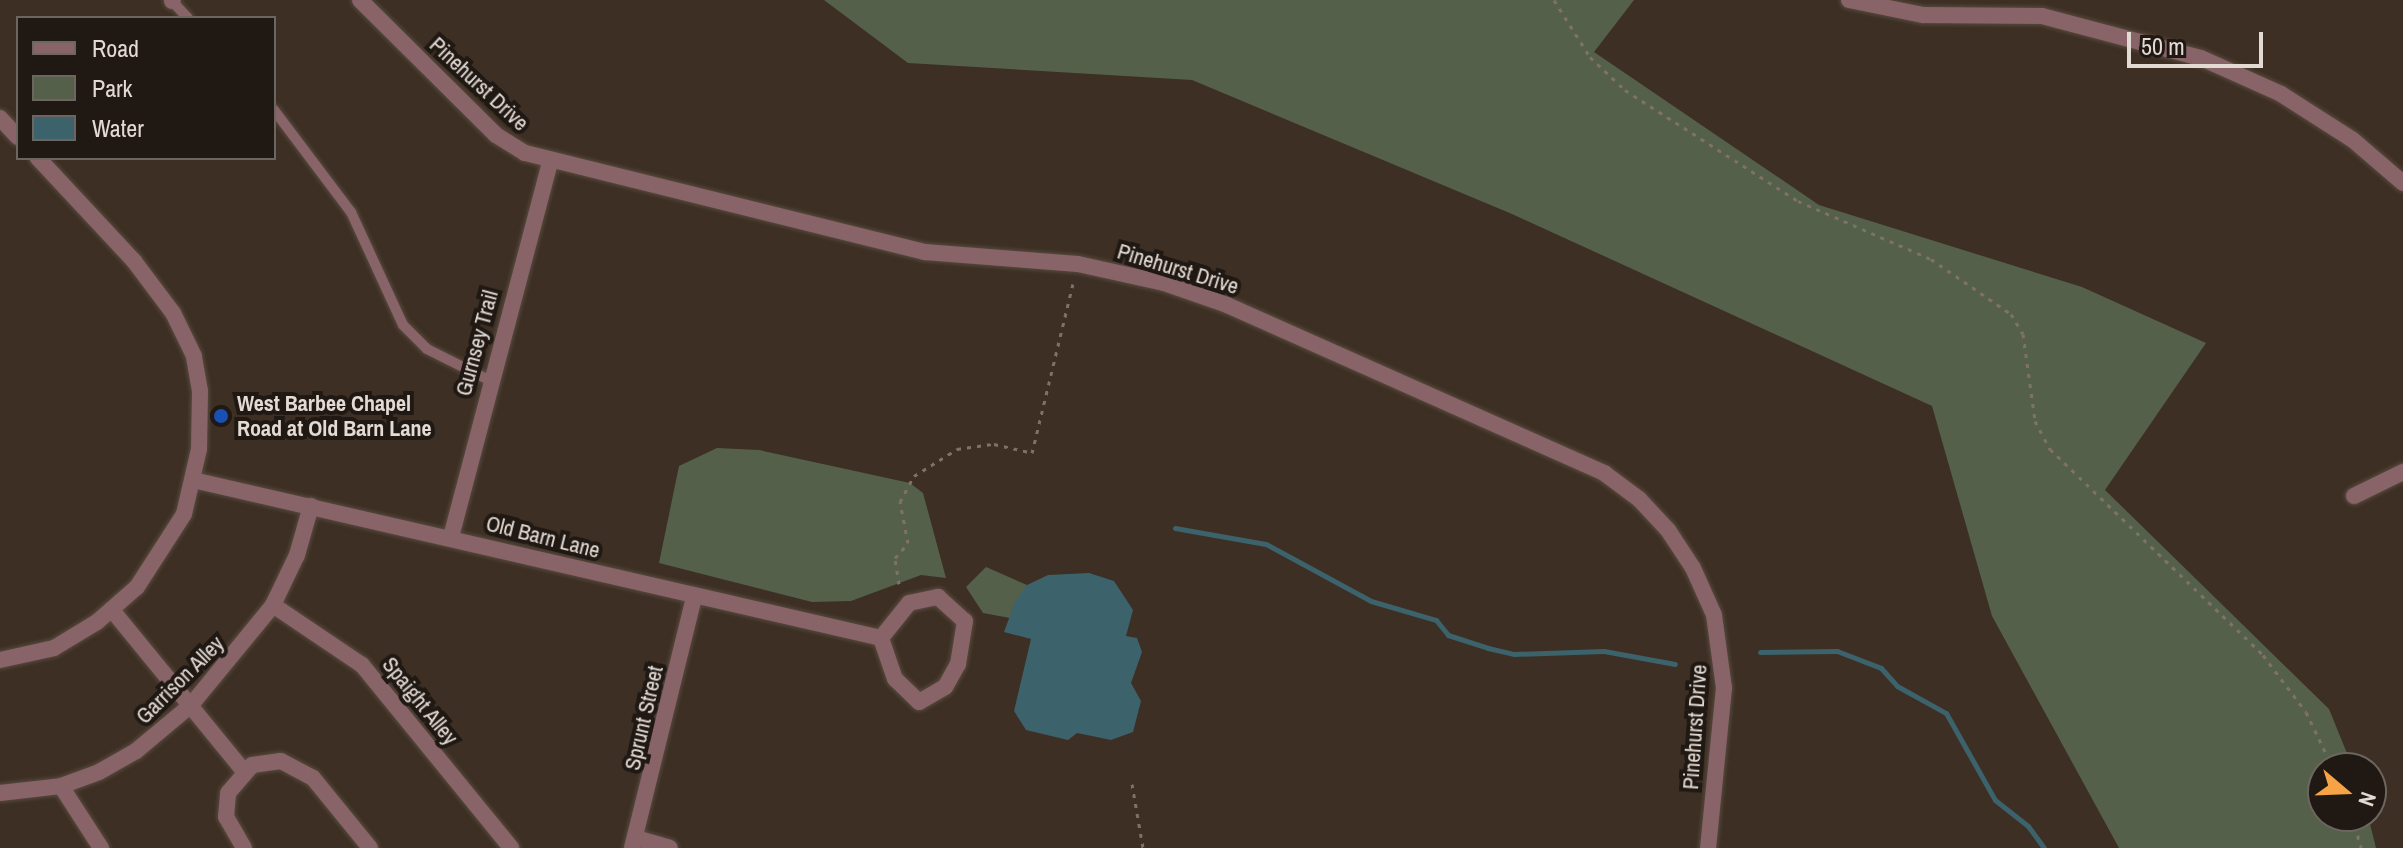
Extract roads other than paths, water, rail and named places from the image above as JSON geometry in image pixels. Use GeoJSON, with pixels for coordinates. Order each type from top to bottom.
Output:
{"type":"FeatureCollection","features":[{"type":"Feature","properties":{"kind":"street","name":"Pinehurst Drive"},"geometry":{"type":"LineString","coordinates":[[360,0],[496,135],[525,153],[925,252],[1078,264],[1164,283],[1227,305],[1604,473],[1639,499],[1668,530],[1693,568],[1714,615],[1724,688],[1708,848]]}},
{"type":"Feature","properties":{"kind":"street"},"geometry":{"type":"LineString","coordinates":[[1849,0],[1923,15],[2042,16],[2201,58],[2281,94],[2353,140],[2403,183]]}},
{"type":"Feature","properties":{"kind":"street"},"geometry":{"type":"LineString","coordinates":[[0,118],[16,135]]}},
{"type":"Feature","properties":{"kind":"street"},"geometry":{"type":"LineString","coordinates":[[0,660],[54,648],[112,610],[161,556],[184,514],[193,480],[200,391],[194,356],[173,313],[134,261],[40,160]]}},
{"type":"Feature","properties":{"kind":"street","name":"Gurnsey Trail"},"geometry":{"type":"LineString","coordinates":[[451,537],[489,380],[550,161]]}},
{"type":"Feature","properties":{"kind":"street"},"geometry":{"type":"LineString","coordinates":[[2354,496],[2403,472]]}},
{"type":"Feature","properties":{"kind":"street","name":"Old Barn Lane"},"geometry":{"type":"LineString","coordinates":[[193,480],[881,638]]}},
{"type":"Feature","properties":{"kind":"street","name":"Garrison Alley"},"geometry":{"type":"LineString","coordinates":[[0,793],[61,786],[136,751],[191,705],[246,645],[273,605],[297,555],[311,506]]}},
{"type":"Feature","properties":{"kind":"street","name":"Sprunt Street"},"geometry":{"type":"LineString","coordinates":[[634,843],[694,597]]}},
{"type":"Feature","properties":{"kind":"street"},"geometry":{"type":"LineString","coordinates":[[938,597],[965,621],[958,664],[945,687],[919,702],[895,679],[881,638],[909,603],[938,597]]}},
{"type":"Feature","properties":{"kind":"street","name":"Spaight Alley"},"geometry":{"type":"LineString","coordinates":[[273,605],[362,665],[511,848]]}},
{"type":"Feature","properties":{"kind":"street"},"geometry":{"type":"LineString","coordinates":[[112,610],[244,771]]}},
{"type":"Feature","properties":{"kind":"street"},"geometry":{"type":"LineString","coordinates":[[244,848],[230,828],[226,805],[244,771],[272,761],[305,771],[370,848]]}},
{"type":"Feature","properties":{"kind":"street"},"geometry":{"type":"LineString","coordinates":[[61,786],[101,848]]}},
{"type":"Feature","properties":{"kind":"street"},"geometry":{"type":"LineString","coordinates":[[634,843],[670,848]]}},
{"type":"Feature","properties":{"kind":"lane"},"geometry":{"type":"LineString","coordinates":[[172,0],[186,16]]}},
{"type":"Feature","properties":{"kind":"lane"},"geometry":{"type":"LineString","coordinates":[[276,113],[351,212],[403,325],[427,349],[489,380]]}},
{"type":"Feature","properties":{"kind":"water"},"geometry":{"type":"Polygon","coordinates":[[[1089,573],[1114,581],[1133,610],[1126,636],[1137,638],[1142,652],[1131,683],[1141,701],[1133,732],[1111,740],[1077,733],[1068,740],[1026,730],[1014,711],[1031,639],[1004,632],[1015,602],[1027,585],[1048,575],[1089,573]]]}},
{"type":"Feature","properties":{"kind":"waterway"},"geometry":{"type":"LineString","coordinates":[[1175,528],[1266,544],[1371,601],[1436,620],[1448,635],[1488,648],[1514,654],[1604,651],[1675,664]]}},
{"type":"Feature","properties":{"kind":"waterway"},"geometry":{"type":"LineString","coordinates":[[1760,652],[1837,651],[1881,668],[1897,686],[1946,713],[1995,800],[2028,826],[2044,848]]}},
{"type":"Feature","properties":{"kind":"place","name":"West Barbee Chapel Road at Old Barn Lane"},"geometry":{"type":"Point","coordinates":[221,416]}}]}
